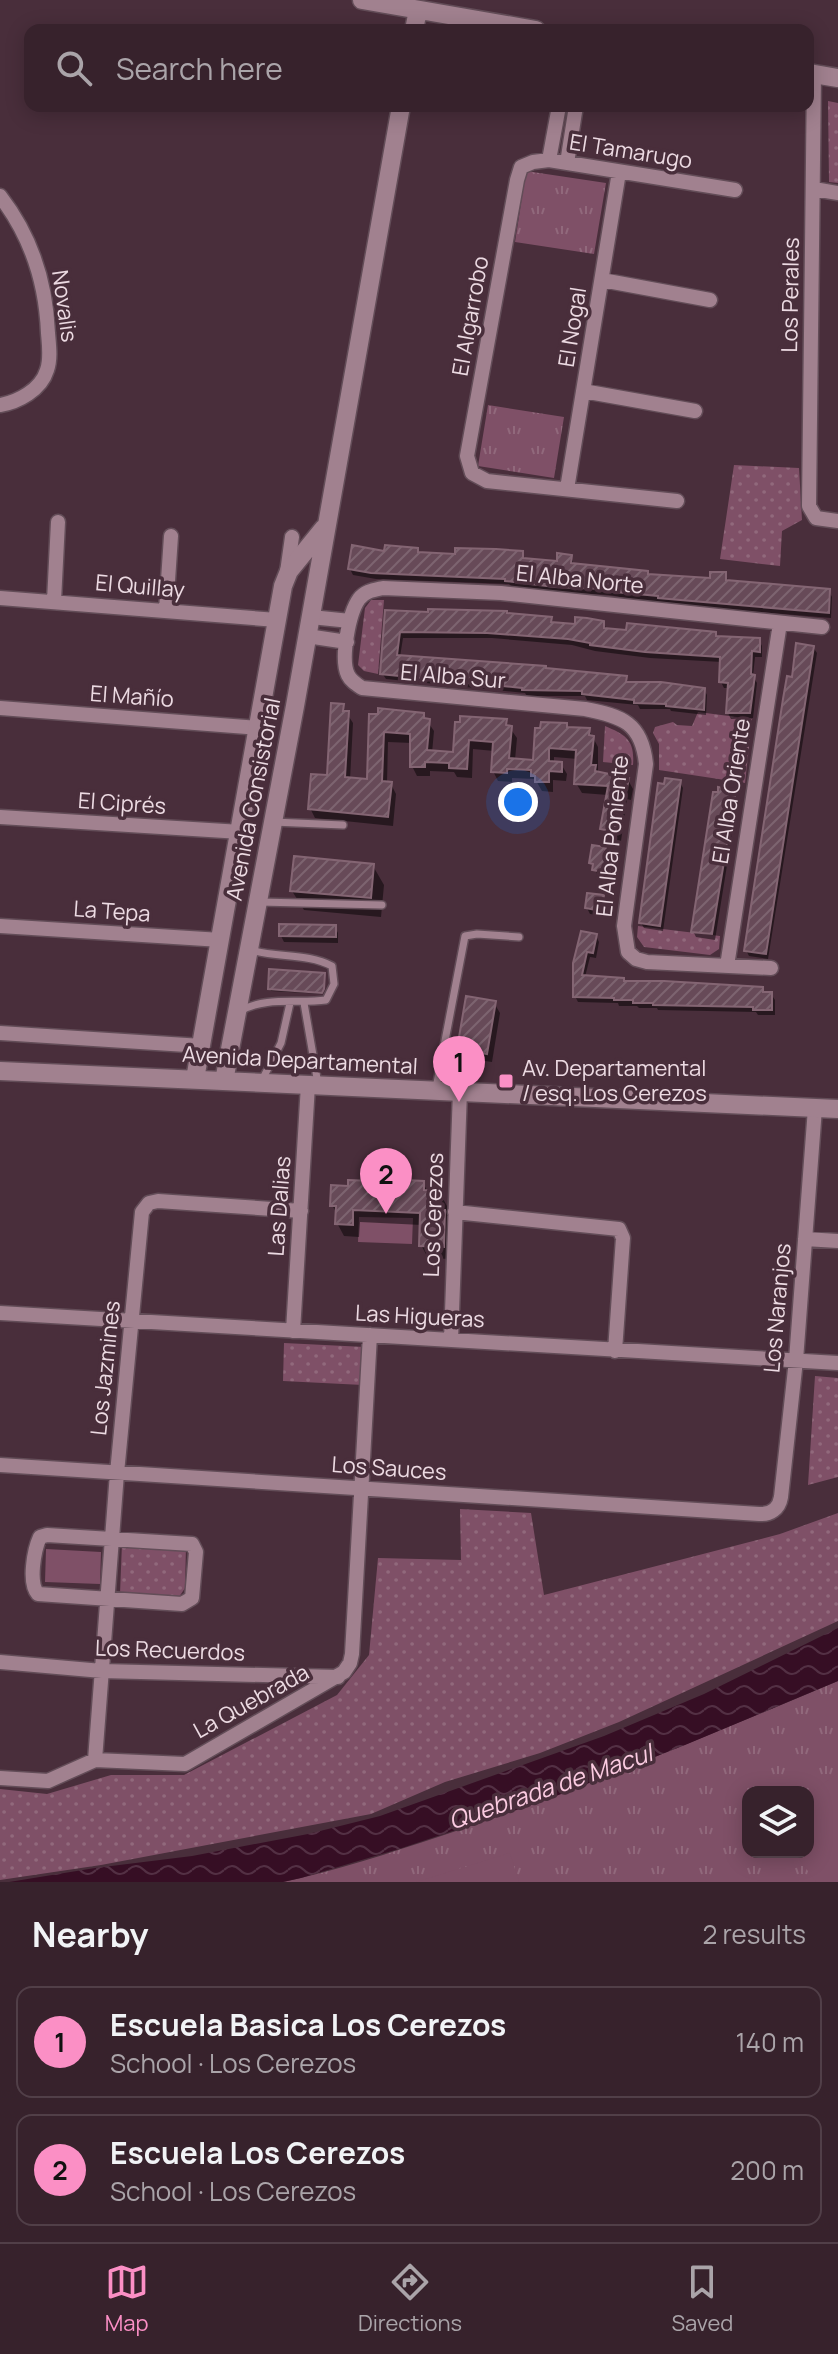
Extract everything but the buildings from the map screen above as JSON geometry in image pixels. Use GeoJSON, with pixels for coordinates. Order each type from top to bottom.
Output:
{"type":"FeatureCollection","features":[{"type":"Feature","properties":{"kind":"street"},"geometry":{"type":"LineString","coordinates":[[362,0],[399,3],[418,10],[501,24]]}},
{"type":"Feature","properties":{"kind":"street"},"geometry":{"type":"LineString","coordinates":[[415,24],[418,10]]}},
{"type":"Feature","properties":{"kind":"street"},"geometry":{"type":"LineString","coordinates":[[814,74],[838,78]]}},
{"type":"Feature","properties":{"kind":"street","name":"Avenida Consistorial"},"geometry":{"type":"LineString","coordinates":[[224,1081],[295,706],[400,112]]}},
{"type":"Feature","properties":{"kind":"street"},"geometry":{"type":"LineString","coordinates":[[549,160],[558,112]]}},
{"type":"Feature","properties":{"kind":"street"},"geometry":{"type":"LineString","coordinates":[[567,163],[575,112]]}},
{"type":"Feature","properties":{"kind":"street","name":"Los Perales"},"geometry":{"type":"LineString","coordinates":[[812,112],[814,189],[809,506],[812,515],[838,521]]}},
{"type":"Feature","properties":{"kind":"street","name":"El Tamarugo"},"geometry":{"type":"LineString","coordinates":[[521,167],[549,160],[735,190]]}},
{"type":"Feature","properties":{"kind":"street","name":"El Algarrobo"},"geometry":{"type":"LineString","coordinates":[[521,167],[467,456],[472,473],[487,481],[567,489]]}},
{"type":"Feature","properties":{"kind":"street","name":"El Nogal"},"geometry":{"type":"LineString","coordinates":[[567,489],[619,172]]}},
{"type":"Feature","properties":{"kind":"street"},"geometry":{"type":"LineString","coordinates":[[814,189],[838,193]]}},
{"type":"Feature","properties":{"kind":"street","name":"Novalis"},"geometry":{"type":"LineString","coordinates":[[0,196],[27,238],[37,266],[47,320],[49,358],[43,379],[24,398],[0,405]]}},
{"type":"Feature","properties":{"kind":"street"},"geometry":{"type":"LineString","coordinates":[[602,280],[710,300]]}},
{"type":"Feature","properties":{"kind":"street"},"geometry":{"type":"LineString","coordinates":[[583,391],[695,411]]}},
{"type":"Feature","properties":{"kind":"street"},"geometry":{"type":"LineString","coordinates":[[567,489],[677,501]]}},
{"type":"Feature","properties":{"kind":"street"},"geometry":{"type":"LineString","coordinates":[[54,601],[58,522]]}},
{"type":"Feature","properties":{"kind":"street","name":"Avenida Consistorial"},"geometry":{"type":"LineString","coordinates":[[286,578],[326,526]]}},
{"type":"Feature","properties":{"kind":"street"},"geometry":{"type":"LineString","coordinates":[[166,610],[171,536]]}},
{"type":"Feature","properties":{"kind":"street","name":"Avenida Consistorial"},"geometry":{"type":"LineString","coordinates":[[195,1079],[292,537]]}},
{"type":"Feature","properties":{"kind":"street"},"geometry":{"type":"LineString","coordinates":[[297,561],[313,567],[317,581]]}},
{"type":"Feature","properties":{"kind":"street","name":"El Alba Norte"},"geometry":{"type":"LineString","coordinates":[[347,642],[350,621],[360,598],[369,591],[383,588],[501,593],[822,627]]}},
{"type":"Feature","properties":{"kind":"street","name":"El Quillay"},"geometry":{"type":"LineString","coordinates":[[0,598],[277,620]]}},
{"type":"Feature","properties":{"kind":"street"},"geometry":{"type":"LineString","coordinates":[[311,617],[350,621]]}},
{"type":"Feature","properties":{"kind":"street","name":"El Alba Oriente"},"geometry":{"type":"LineString","coordinates":[[727,966],[780,623]]}},
{"type":"Feature","properties":{"kind":"street"},"geometry":{"type":"LineString","coordinates":[[307,636],[347,642]]}},
{"type":"Feature","properties":{"kind":"street","name":"El Alba Sur"},"geometry":{"type":"LineString","coordinates":[[347,642],[346,673],[352,682],[362,688],[585,709],[617,716],[630,723]]}},
{"type":"Feature","properties":{"kind":"street"},"geometry":{"type":"LineString","coordinates":[[260,728],[284,719],[295,706]]}},
{"type":"Feature","properties":{"kind":"street","name":"El Mañío"},"geometry":{"type":"LineString","coordinates":[[0,708],[260,728]]}},
{"type":"Feature","properties":{"kind":"street","name":"El Alba Poniente"},"geometry":{"type":"LineString","coordinates":[[630,723],[644,747],[646,764],[624,926],[628,952],[636,959],[647,962],[727,966]]}},
{"type":"Feature","properties":{"kind":"street","name":"El Ciprés"},"geometry":{"type":"LineString","coordinates":[[0,817],[241,832]]}},
{"type":"Feature","properties":{"kind":"street","name":"La Tepa"},"geometry":{"type":"LineString","coordinates":[[0,926],[221,940]]}},
{"type":"Feature","properties":{"kind":"street"},"geometry":{"type":"LineString","coordinates":[[727,966],[771,968]]}},
{"type":"Feature","properties":{"kind":"street"},"geometry":{"type":"LineString","coordinates":[[208,1009],[225,1018],[237,1013]]}},
{"type":"Feature","properties":{"kind":"street","name":"Avenida Departamental"},"geometry":{"type":"LineString","coordinates":[[0,1033],[202,1046]]}},
{"type":"Feature","properties":{"kind":"street","name":"Avenida Departamental"},"geometry":{"type":"LineString","coordinates":[[0,1071],[838,1109]]}},
{"type":"Feature","properties":{"kind":"street","name":"Las Dalias"},"geometry":{"type":"LineString","coordinates":[[293,1331],[313,1085]]}},
{"type":"Feature","properties":{"kind":"street","name":"Los Cerezos"},"geometry":{"type":"LineString","coordinates":[[451,1340],[460,1091]]}},
{"type":"Feature","properties":{"kind":"street","name":"Los Naranjos"},"geometry":{"type":"LineString","coordinates":[[775,1510],[781,1497],[796,1360],[815,1108]]}},
{"type":"Feature","properties":{"kind":"street","name":"Los Jazmines"},"geometry":{"type":"LineString","coordinates":[[95,1760],[117,1473],[142,1212],[149,1203],[158,1201],[301,1211]]}},
{"type":"Feature","properties":{"kind":"street"},"geometry":{"type":"LineString","coordinates":[[455,1212],[616,1228],[621,1232],[615,1351]]}},
{"type":"Feature","properties":{"kind":"street"},"geometry":{"type":"LineString","coordinates":[[805,1239],[838,1241]]}},
{"type":"Feature","properties":{"kind":"street","name":"Las Higueras"},"geometry":{"type":"LineString","coordinates":[[0,1313],[838,1363]]}},
{"type":"Feature","properties":{"kind":"street"},"geometry":{"type":"LineString","coordinates":[[338,1677],[350,1663],[352,1654],[370,1335]]}},
{"type":"Feature","properties":{"kind":"street","name":"Los Sauces"},"geometry":{"type":"LineString","coordinates":[[0,1465],[759,1514],[775,1510]]}},
{"type":"Feature","properties":{"kind":"street"},"geometry":{"type":"LineString","coordinates":[[40,1537],[113,1539],[192,1544],[196,1552],[192,1598],[186,1603],[42,1595],[35,1592],[33,1585],[40,1537]]}},
{"type":"Feature","properties":{"kind":"street","name":"Los Recuerdos"},"geometry":{"type":"LineString","coordinates":[[0,1662],[102,1671],[338,1677]]}},
{"type":"Feature","properties":{"kind":"street","name":"La Quebrada"},"geometry":{"type":"LineString","coordinates":[[0,1778],[48,1781],[95,1760],[185,1764],[338,1677]]}},
{"type":"Feature","properties":{"kind":"lane"},"geometry":{"type":"LineString","coordinates":[[273,822],[343,825]]}},
{"type":"Feature","properties":{"kind":"lane"},"geometry":{"type":"LineString","coordinates":[[258,902],[382,905]]}},
{"type":"Feature","properties":{"kind":"lane"},"geometry":{"type":"LineString","coordinates":[[435,1090],[465,936],[519,937]]}},
{"type":"Feature","properties":{"kind":"lane"},"geometry":{"type":"LineString","coordinates":[[237,1013],[250,1005],[269,1002],[326,1000],[334,984],[332,966],[316,957],[270,956],[249,949]]}},
{"type":"Feature","properties":{"kind":"lane"},"geometry":{"type":"LineString","coordinates":[[260,1083],[281,1043],[290,1003]]}},
{"type":"Feature","properties":{"kind":"lane"},"geometry":{"type":"LineString","coordinates":[[304,1003],[313,1085]]}},
{"type":"Feature","properties":{"kind":"green space"},"geometry":{"type":"Polygon","coordinates":[[[828,101],[838,103],[838,183],[829,182],[828,101]]]}},
{"type":"Feature","properties":{"kind":"green space"},"geometry":{"type":"Polygon","coordinates":[[[526,171],[606,183],[594,254],[515,242],[526,171]]]}},
{"type":"Feature","properties":{"kind":"green space"},"geometry":{"type":"Polygon","coordinates":[[[488,405],[564,417],[554,478],[478,466],[488,405]]]}},
{"type":"Feature","properties":{"kind":"green space"},"geometry":{"type":"Polygon","coordinates":[[[734,465],[799,468],[802,520],[782,531],[780,566],[720,559],[734,465]]]}},
{"type":"Feature","properties":{"kind":"green space"},"geometry":{"type":"Polygon","coordinates":[[[371,600],[384,600],[378,674],[364,671],[358,665],[365,608],[371,600]]]}},
{"type":"Feature","properties":{"kind":"green space"},"geometry":{"type":"Polygon","coordinates":[[[698,712],[752,719],[745,783],[659,770],[659,744],[653,733],[655,727],[673,722],[692,726],[698,712]]]}},
{"type":"Feature","properties":{"kind":"green space"},"geometry":{"type":"Polygon","coordinates":[[[605,726],[619,732],[631,744],[633,765],[603,762],[605,726]]]}},
{"type":"Feature","properties":{"kind":"green space"},"geometry":{"type":"Polygon","coordinates":[[[638,926],[720,936],[719,949],[710,955],[644,947],[637,937],[638,926]]]}},
{"type":"Feature","properties":{"kind":"green space"},"geometry":{"type":"Polygon","coordinates":[[[359,1217],[413,1218],[412,1244],[358,1242],[359,1217]]]}},
{"type":"Feature","properties":{"kind":"green space"},"geometry":{"type":"Polygon","coordinates":[[[284,1343],[365,1347],[363,1385],[283,1381],[284,1343]]]}},
{"type":"Feature","properties":{"kind":"green space"},"geometry":{"type":"Polygon","coordinates":[[[815,1376],[838,1378],[838,1477],[808,1485],[815,1376]]]}},
{"type":"Feature","properties":{"kind":"green space"},"geometry":{"type":"Polygon","coordinates":[[[460,1509],[531,1513],[544,1595],[780,1534],[838,1513],[838,1621],[619,1722],[540,1753],[445,1782],[371,1814],[101,1865],[0,1880],[0,1789],[47,1794],[111,1775],[184,1775],[337,1695],[369,1655],[378,1558],[461,1560],[460,1509]]]}},
{"type":"Feature","properties":{"kind":"green space"},"geometry":{"type":"Polygon","coordinates":[[[122,1543],[186,1546],[185,1588],[179,1597],[120,1594],[122,1543]]]}},
{"type":"Feature","properties":{"kind":"green space"},"geometry":{"type":"Polygon","coordinates":[[[46,1549],[101,1552],[100,1584],[45,1582],[46,1549]]]}},
{"type":"Feature","properties":{"kind":"green space"},"geometry":{"type":"Polygon","coordinates":[[[838,1681],[838,1882],[283,1882],[323,1873],[491,1819],[641,1763],[838,1681]]]}},
{"type":"Feature","properties":{"kind":"green space"},"geometry":{"type":"Polygon","coordinates":[[[838,1773],[838,1882],[816,1882],[798,1858],[814,1858],[814,1791],[838,1773]]]}},
{"type":"Feature","properties":{"kind":"green space"},"geometry":{"type":"Polygon","coordinates":[[[510,1853],[519,1882],[416,1882],[510,1853]]]}},
{"type":"Feature","properties":{"kind":"water","name":"Quebrada de Macul"},"geometry":{"type":"Polygon","coordinates":[[[838,1628],[838,1681],[551,1798],[402,1848],[283,1882],[9,1882],[192,1856],[308,1834],[380,1816],[604,1736],[704,1694],[838,1628]]]}},
{"type":"Feature","properties":{"kind":"place","name":"Av. Departamental / esq. Los Cerezos"},"geometry":{"type":"Point","coordinates":[506,1081]}},
{"type":"Feature","properties":{"kind":"place","name":"Escuela Basica Los Cerezos"},"geometry":{"type":"Point","coordinates":[459,1102]}},
{"type":"Feature","properties":{"kind":"place","name":"Escuela Los Cerezos"},"geometry":{"type":"Point","coordinates":[386,1214]}}]}
